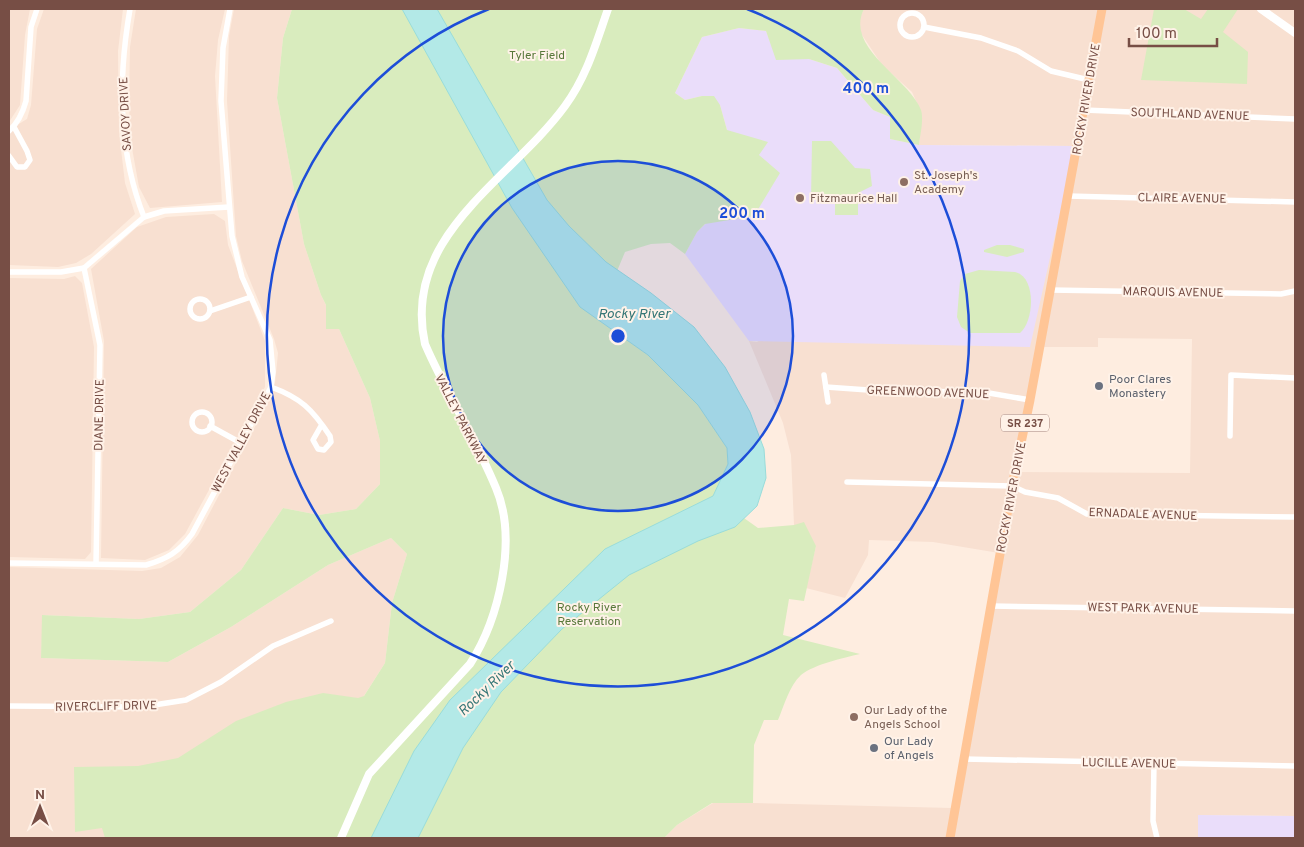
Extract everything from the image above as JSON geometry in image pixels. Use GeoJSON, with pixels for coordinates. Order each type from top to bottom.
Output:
{"type":"FeatureCollection","features":[{"type":"Feature","properties":{"kind":"main road","name":"ROCKY RIVER DRIVE"},"geometry":{"type":"LineString","coordinates":[[950,838],[1012,486],[1030,400],[1102,9]]}},
{"type":"Feature","properties":{"kind":"street"},"geometry":{"type":"LineString","coordinates":[[9,156],[17,167],[26,166],[30,160],[27,151],[11,129],[24,110],[26,101],[31,27],[36,9]]}},
{"type":"Feature","properties":{"kind":"street","name":"SAVOY DRIVE"},"geometry":{"type":"LineString","coordinates":[[130,9],[124,43],[122,76],[125,149],[133,186],[144,217]]}},
{"type":"Feature","properties":{"kind":"street","name":"WEST VALLEY DRIVE"},"geometry":{"type":"LineString","coordinates":[[9,563],[146,565],[166,559],[182,548],[271,387],[273,358],[270,340],[250,297],[234,250],[229,207],[221,101],[223,48],[230,9]]}},
{"type":"Feature","properties":{"kind":"street","name":"VALLEY PARKWAY"},"geometry":{"type":"LineString","coordinates":[[341,838],[369,774],[470,664],[490,625],[500,595],[504,570],[504,522],[497,490],[435,368],[425,344],[420,324],[427,280],[435,258],[458,218],[538,138],[565,106],[580,82],[597,44],[608,9]]}},
{"type":"Feature","properties":{"kind":"street"},"geometry":{"type":"LineString","coordinates":[[1261,9],[1293,29]]}},
{"type":"Feature","properties":{"kind":"street"},"geometry":{"type":"LineString","coordinates":[[913,13],[922,19],[924,27],[920,34],[908,36],[902,32],[900,24],[906,14],[913,13]]}},
{"type":"Feature","properties":{"kind":"street"},"geometry":{"type":"LineString","coordinates":[[924,27],[981,38],[1018,51],[1051,71],[1089,80]]}},
{"type":"Feature","properties":{"kind":"street","name":"SOUTHLAND AVENUE"},"geometry":{"type":"LineString","coordinates":[[1084,110],[1295,119]]}},
{"type":"Feature","properties":{"kind":"street","name":"CLAIRE AVENUE"},"geometry":{"type":"LineString","coordinates":[[1068,196],[1295,202]]}},
{"type":"Feature","properties":{"kind":"street"},"geometry":{"type":"LineString","coordinates":[[9,272],[61,272],[84,268],[144,217],[164,211],[229,207]]}},
{"type":"Feature","properties":{"kind":"street","name":"DIANE DRIVE"},"geometry":{"type":"LineString","coordinates":[[84,268],[100,345],[96,564]]}},
{"type":"Feature","properties":{"kind":"street","name":"MARQUIS AVENUE"},"geometry":{"type":"LineString","coordinates":[[1050,290],[1281,294],[1295,291]]}},
{"type":"Feature","properties":{"kind":"street"},"geometry":{"type":"LineString","coordinates":[[210,310],[250,297]]}},
{"type":"Feature","properties":{"kind":"street"},"geometry":{"type":"LineString","coordinates":[[824,375],[828,402]]}},
{"type":"Feature","properties":{"kind":"street"},"geometry":{"type":"LineString","coordinates":[[1230,436],[1231,375],[1295,378]]}},
{"type":"Feature","properties":{"kind":"street"},"geometry":{"type":"LineString","coordinates":[[271,387],[300,399],[307,405],[322,426]]}},
{"type":"Feature","properties":{"kind":"street","name":"GREENWOOD AVENUE"},"geometry":{"type":"LineString","coordinates":[[826,387],[882,391],[975,391],[1030,400]]}},
{"type":"Feature","properties":{"kind":"street"},"geometry":{"type":"LineString","coordinates":[[210,426],[241,443]]}},
{"type":"Feature","properties":{"kind":"street","name":"ERNADALE AVENUE"},"geometry":{"type":"LineString","coordinates":[[847,482],[1012,486],[1025,492],[1058,498],[1086,514],[1295,517]]}},
{"type":"Feature","properties":{"kind":"street","name":"WEST PARK AVENUE"},"geometry":{"type":"LineString","coordinates":[[991,606],[1295,611]]}},
{"type":"Feature","properties":{"kind":"street","name":"RIVERCLIFF DRIVE"},"geometry":{"type":"LineString","coordinates":[[9,706],[141,706],[186,700],[221,682],[273,646],[305,630],[331,621]]}},
{"type":"Feature","properties":{"kind":"street","name":"LUCILLE AVENUE"},"geometry":{"type":"LineString","coordinates":[[964,759],[1295,766]]}},
{"type":"Feature","properties":{"kind":"street"},"geometry":{"type":"LineString","coordinates":[[1154,763],[1153,821],[1157,838]]}},
{"type":"Feature","properties":{"kind":"shaded area"},"geometry":{"type":"Polygon","coordinates":[[[9,9],[30,9],[25,35],[20,105],[9,122],[9,9]]]}},
{"type":"Feature","properties":{"kind":"shaded area"},"geometry":{"type":"Polygon","coordinates":[[[44,9],[123,9],[118,51],[119,132],[125,183],[135,214],[91,254],[76,263],[58,267],[9,265],[9,130],[27,119],[31,105],[37,29],[44,9]]]}},
{"type":"Feature","properties":{"kind":"shaded area"},"geometry":{"type":"Polygon","coordinates":[[[136,9],[225,9],[218,40],[215,76],[222,202],[150,208],[139,187],[132,148],[129,107],[130,47],[136,9]]]}},
{"type":"Feature","properties":{"kind":"shaded area"},"geometry":{"type":"Polygon","coordinates":[[[234,9],[292,9],[283,38],[277,98],[304,244],[326,305],[326,328],[339,329],[370,398],[380,441],[380,484],[356,509],[319,515],[283,508],[241,570],[190,612],[139,619],[43,615],[41,658],[168,662],[231,627],[328,565],[391,538],[407,554],[392,603],[385,663],[360,702],[125,838],[9,838],[9,567],[142,571],[161,568],[180,557],[198,535],[269,400],[275,383],[278,353],[242,261],[236,236],[227,101],[229,36],[234,9]]]}},
{"type":"Feature","properties":{"kind":"shaded area"},"geometry":{"type":"Polygon","coordinates":[[[864,9],[1295,9],[1295,816],[1198,815],[1198,838],[952,838],[1017,472],[1190,473],[1192,339],[1098,338],[1098,347],[1037,347],[999,553],[933,542],[869,540],[868,555],[845,598],[806,588],[816,546],[794,525],[791,455],[783,423],[749,341],[757,342],[1075,146],[919,145],[921,112],[912,92],[882,65],[860,32],[860,17],[864,9]]]}},
{"type":"Feature","properties":{"kind":"shaded area","name":"St. Joseph's Academy"},"geometry":{"type":"Polygon","coordinates":[[[739,28],[766,31],[777,59],[809,59],[837,68],[873,110],[890,117],[890,139],[920,145],[1075,146],[1030,347],[749,341],[685,254],[697,232],[722,208],[727,130],[720,105],[702,96],[685,100],[675,93],[702,37],[739,28]]]}},
{"type":"Feature","properties":{"kind":"shaded area"},"geometry":{"type":"Polygon","coordinates":[[[214,214],[225,221],[228,245],[265,341],[265,387],[185,534],[169,550],[145,560],[101,558],[104,341],[91,269],[137,227],[166,217],[214,214]]]}},
{"type":"Feature","properties":{"kind":"shaded area"},"geometry":{"type":"Polygon","coordinates":[[[75,276],[82,283],[94,347],[91,552],[85,559],[9,557],[9,278],[64,279],[75,276]]]}},
{"type":"Feature","properties":{"kind":"shaded area"},"geometry":{"type":"Polygon","coordinates":[[[713,803],[952,808],[947,838],[664,838],[677,825],[713,803]]]}},
{"type":"Feature","properties":{"kind":"shaded area"},"geometry":{"type":"Polygon","coordinates":[[[1198,815],[1295,816],[1295,838],[1198,838],[1198,815]]]}},
{"type":"Feature","properties":{"kind":"green space","name":"Rocky River Reservation"},"geometry":{"type":"Polygon","coordinates":[[[292,9],[864,9],[860,23],[863,37],[870,50],[904,86],[921,110],[922,123],[919,145],[890,139],[890,117],[873,110],[837,68],[809,59],[776,60],[766,31],[739,28],[702,37],[675,93],[685,100],[702,96],[714,96],[720,105],[727,130],[768,142],[759,155],[780,173],[754,216],[705,224],[697,232],[685,254],[670,243],[651,244],[625,252],[597,319],[648,355],[698,405],[727,448],[728,464],[713,496],[758,528],[794,525],[804,522],[816,546],[804,601],[789,599],[783,635],[860,654],[821,665],[801,675],[790,690],[778,720],[764,720],[754,745],[753,803],[712,803],[677,825],[664,838],[105,838],[102,828],[75,832],[74,767],[138,766],[178,758],[236,721],[286,702],[323,693],[358,698],[364,696],[385,663],[392,603],[407,554],[391,538],[328,565],[231,627],[168,662],[41,658],[42,615],[139,619],[190,612],[241,570],[283,508],[319,515],[356,509],[380,484],[380,441],[370,398],[339,329],[326,329],[326,305],[304,244],[277,98],[283,38],[292,9]]]}},
{"type":"Feature","properties":{"kind":"green space"},"geometry":{"type":"Polygon","coordinates":[[[1154,9],[1184,9],[1201,19],[1208,9],[1238,9],[1223,32],[1248,52],[1247,84],[1141,80],[1154,9]]]}},
{"type":"Feature","properties":{"kind":"green space"},"geometry":{"type":"Polygon","coordinates":[[[812,141],[831,141],[855,168],[870,169],[872,186],[858,193],[858,215],[835,215],[835,200],[811,200],[812,141]]]}},
{"type":"Feature","properties":{"kind":"green space"},"geometry":{"type":"Polygon","coordinates":[[[997,245],[1010,245],[1024,249],[1024,252],[1007,257],[984,252],[984,250],[997,245]]]}},
{"type":"Feature","properties":{"kind":"green space"},"geometry":{"type":"Polygon","coordinates":[[[979,270],[1015,272],[1027,282],[1031,300],[1030,310],[1025,327],[1020,333],[970,333],[961,327],[957,317],[960,281],[965,274],[979,270]]]}},
{"type":"Feature","properties":{"kind":"water","name":"Rocky River"},"geometry":{"type":"Polygon","coordinates":[[[402,9],[437,9],[547,200],[569,226],[606,262],[651,293],[694,327],[725,367],[750,412],[764,449],[766,478],[757,506],[735,527],[698,541],[629,575],[562,629],[501,692],[463,748],[418,838],[371,838],[414,751],[450,700],[605,549],[713,496],[728,464],[727,448],[698,405],[648,355],[580,307],[512,208],[402,9]]]}},
{"type":"Feature","properties":{"kind":"place","name":"St. Joseph's Academy"},"geometry":{"type":"Point","coordinates":[904,182]}},
{"type":"Feature","properties":{"kind":"place","name":"Fitzmaurice Hall"},"geometry":{"type":"Point","coordinates":[800,198]}},
{"type":"Feature","properties":{"kind":"place","name":"Poor Clares Monastery"},"geometry":{"type":"Point","coordinates":[1099,386]}},
{"type":"Feature","properties":{"kind":"place","name":"Our Lady of the Angels School"},"geometry":{"type":"Point","coordinates":[854,717]}},
{"type":"Feature","properties":{"kind":"place","name":"Our Lady of Angels"},"geometry":{"type":"Point","coordinates":[874,748]}},
{"type":"Feature","properties":{"kind":"park label","name":"Tyler Field"},"geometry":{"type":"Point","coordinates":[537,55]}}]}
